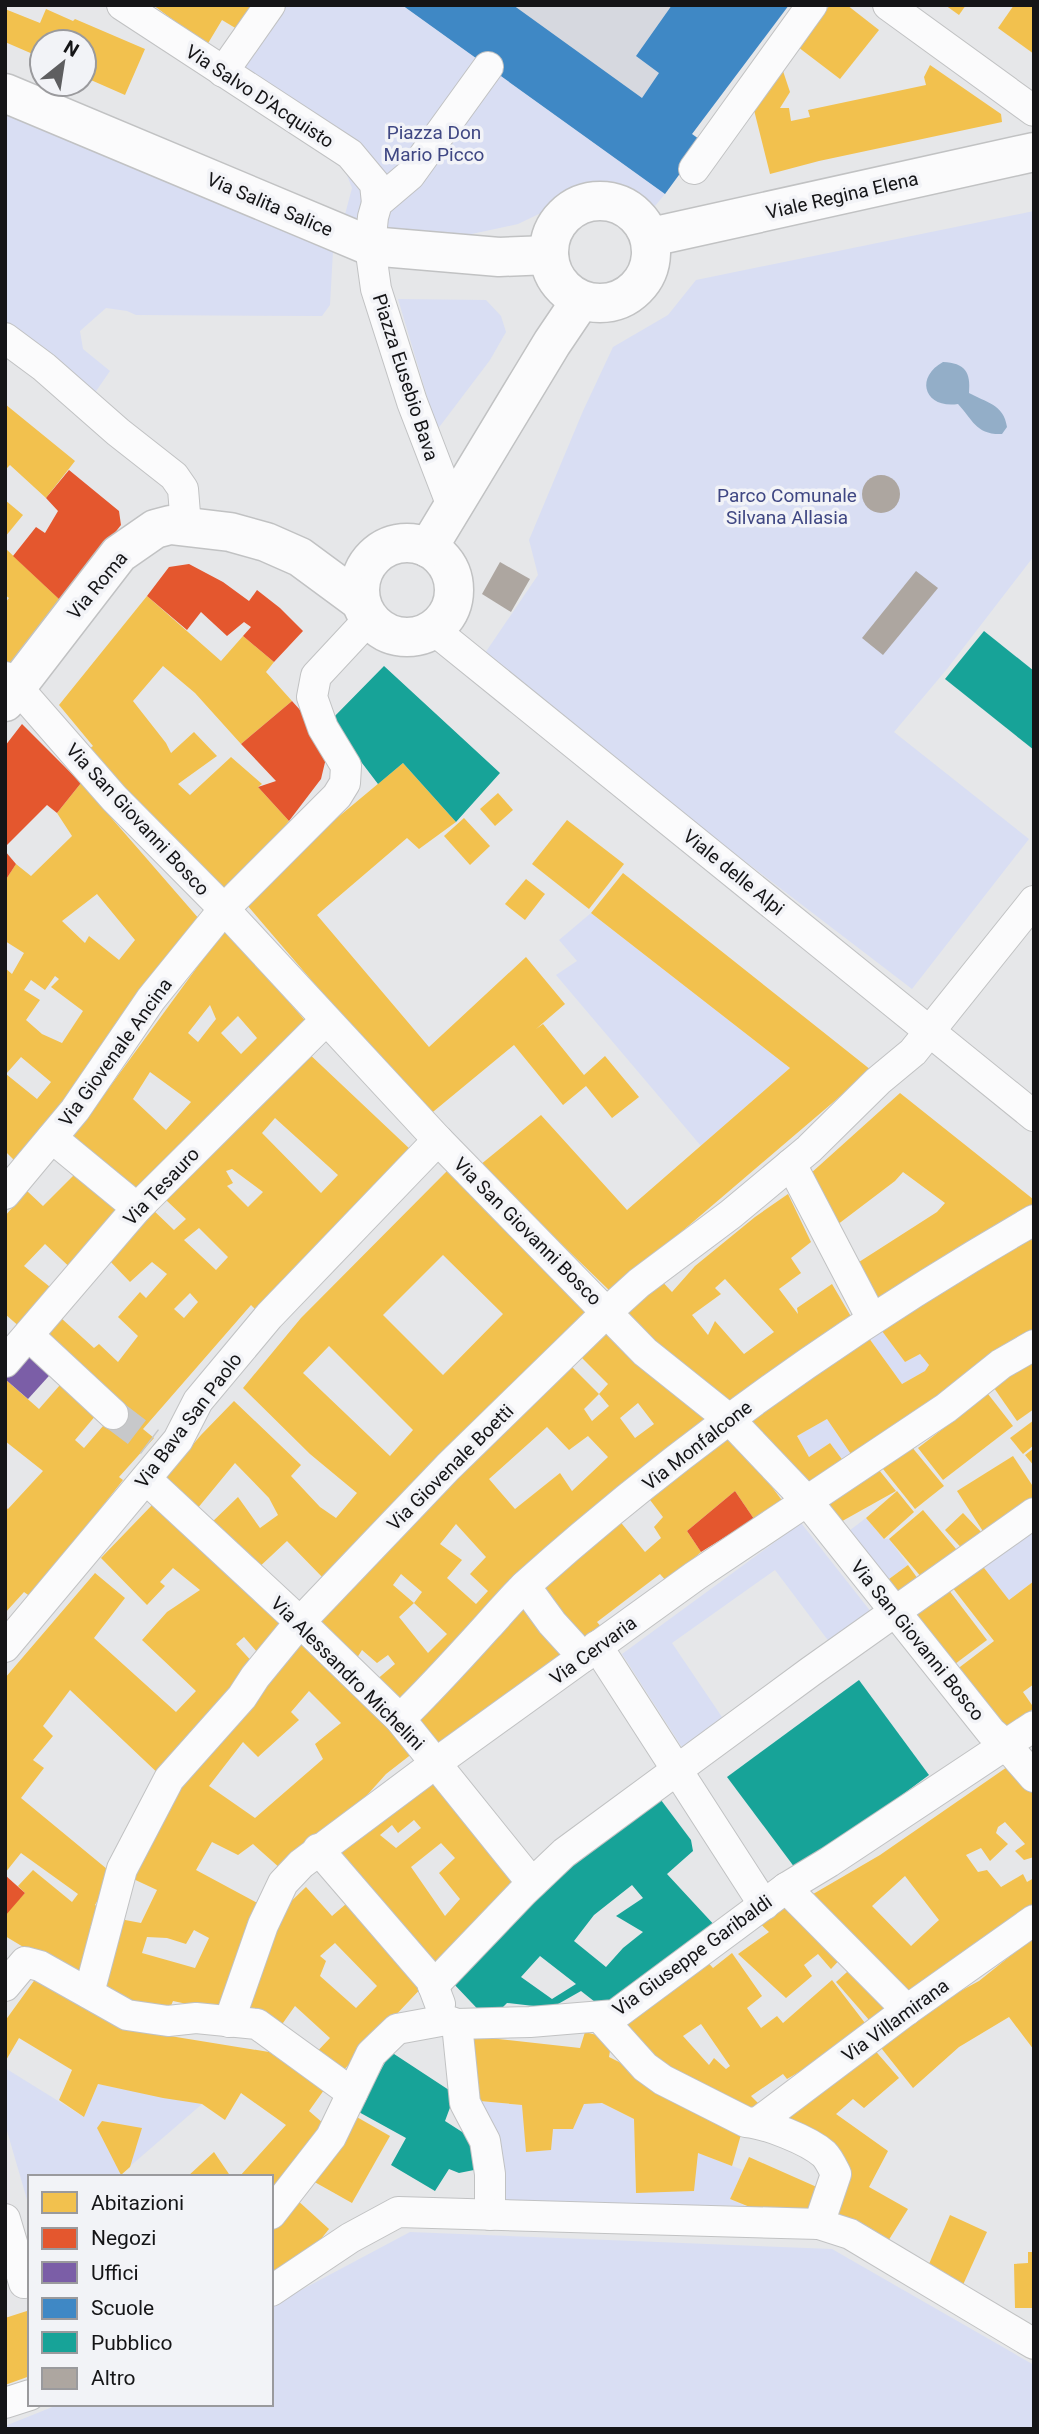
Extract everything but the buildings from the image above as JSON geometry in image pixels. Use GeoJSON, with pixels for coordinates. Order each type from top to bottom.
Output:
{"type":"FeatureCollection","features":[{"type":"Feature","properties":{"kind":"main road","name":"Via Salita Salice"},"geometry":{"type":"LineString","coordinates":[[5,93],[370,246],[499,257],[549,255]]}},
{"type":"Feature","properties":{"kind":"main road","name":"Viale Regina Elena"},"geometry":{"type":"LineString","coordinates":[[651,237],[1034,152]]}},
{"type":"Feature","properties":{"kind":"main road"},"geometry":{"type":"LineString","coordinates":[[597,201],[612,202],[627,208],[639,219],[651,237],[650,267],[642,282],[629,294],[613,302],[582,300],[567,291],[558,281],[549,255],[557,224],[567,212],[581,204],[597,201]]}},
{"type":"Feature","properties":{"kind":"main road"},"geometry":{"type":"LineString","coordinates":[[428,548],[582,300]]}},
{"type":"Feature","properties":{"kind":"main road","name":"Via Roma"},"geometry":{"type":"LineString","coordinates":[[9,688],[119,554],[155,530],[170,525],[230,532],[265,542],[300,557],[365,611]]}},
{"type":"Feature","properties":{"kind":"main road"},"geometry":{"type":"LineString","coordinates":[[407,543],[428,548],[441,558],[450,571],[454,587],[453,603],[446,618],[434,629],[421,636],[393,636],[379,629],[365,611],[359,589],[362,575],[368,562],[385,548],[407,543]]}},
{"type":"Feature","properties":{"kind":"main road","name":"Via Roma"},"geometry":{"type":"LineString","coordinates":[[300,557],[368,562]]}},
{"type":"Feature","properties":{"kind":"street","name":"Via Salvo D'Acquisto"},"geometry":{"type":"LineString","coordinates":[[122,5],[350,153],[375,184],[377,203]]}},
{"type":"Feature","properties":{"kind":"street"},"geometry":{"type":"LineString","coordinates":[[223,72],[270,5]]}},
{"type":"Feature","properties":{"kind":"street"},"geometry":{"type":"LineString","coordinates":[[694,169],[812,5]]}},
{"type":"Feature","properties":{"kind":"street"},"geometry":{"type":"LineString","coordinates":[[888,5],[1034,111]]}},
{"type":"Feature","properties":{"kind":"street"},"geometry":{"type":"LineString","coordinates":[[370,246],[377,203],[410,175],[488,67]]}},
{"type":"Feature","properties":{"kind":"street","name":"Piazza Eusebio Bava"},"geometry":{"type":"LineString","coordinates":[[370,246],[376,289],[412,402],[452,506]]}},
{"type":"Feature","properties":{"kind":"street"},"geometry":{"type":"LineString","coordinates":[[5,338],[44,367],[118,432],[174,476],[183,489],[187,526]]}},
{"type":"Feature","properties":{"kind":"street","name":"Via Giovenale Ancina"},"geometry":{"type":"LineString","coordinates":[[10,1179],[52,1138],[75,1110],[151,999],[224,909],[337,796],[345,783],[346,766],[323,728],[312,697],[316,676],[365,611]]}},
{"type":"Feature","properties":{"kind":"street","name":"Viale delle Alpi"},"geometry":{"type":"LineString","coordinates":[[434,629],[1034,1116]]}},
{"type":"Feature","properties":{"kind":"street","name":"Via San Giovanni Bosco"},"geometry":{"type":"LineString","coordinates":[[9,688],[224,909],[438,1140],[645,1352],[730,1420],[807,1501],[991,1732],[1034,1777]]}},
{"type":"Feature","properties":{"kind":"street","name":"Via Giovenale Boetti"},"geometry":{"type":"LineString","coordinates":[[89,1993],[122,1869],[169,1779],[242,1697],[300,1622],[448,1467],[607,1312],[639,1283],[731,1214],[791,1164],[913,1052],[1034,901]]}},
{"type":"Feature","properties":{"kind":"street","name":"Via Tesauro"},"geometry":{"type":"LineString","coordinates":[[5,1362],[137,1208],[326,1020]]}},
{"type":"Feature","properties":{"kind":"street"},"geometry":{"type":"LineString","coordinates":[[52,1138],[137,1208]]}},
{"type":"Feature","properties":{"kind":"street","name":"Via Bava San Paolo"},"geometry":{"type":"LineString","coordinates":[[5,1647],[146,1479],[159,1448],[178,1440],[198,1401],[269,1316],[438,1140]]}},
{"type":"Feature","properties":{"kind":"street"},"geometry":{"type":"LineString","coordinates":[[791,1164],[872,1319]]}},
{"type":"Feature","properties":{"kind":"street","name":"Via Monfalcone"},"geometry":{"type":"LineString","coordinates":[[400,1719],[525,1587],[601,1521],[730,1420],[872,1319],[919,1287],[1034,1220]]}},
{"type":"Feature","properties":{"kind":"street"},"geometry":{"type":"LineString","coordinates":[[29,1336],[113,1414]]}},
{"type":"Feature","properties":{"kind":"street","name":"Via Cervaria"},"geometry":{"type":"LineString","coordinates":[[229,2022],[263,1925],[283,1883],[318,1849],[695,1576],[946,1408],[1001,1364],[1034,1345]]}},
{"type":"Feature","properties":{"kind":"street","name":"Via Alessandro Michelini"},"geometry":{"type":"LineString","coordinates":[[146,1479],[400,1719],[532,1883]]}},
{"type":"Feature","properties":{"kind":"street"},"geometry":{"type":"LineString","coordinates":[[433,1986],[564,1853],[1034,1513]]}},
{"type":"Feature","properties":{"kind":"street"},"geometry":{"type":"LineString","coordinates":[[525,1587],[552,1623],[590,1652],[666,1750],[676,1770],[775,1896],[907,2010]]}},
{"type":"Feature","properties":{"kind":"street","name":"Via Giuseppe Garibaldi"},"geometry":{"type":"LineString","coordinates":[[273,2211],[331,2137],[371,2054],[397,2029],[451,2022],[615,2015],[775,1896],[1034,1726]]}},
{"type":"Feature","properties":{"kind":"street"},"geometry":{"type":"LineString","coordinates":[[318,1849],[431,1980],[451,2022],[465,2103],[485,2141],[490,2175],[491,2215]]}},
{"type":"Feature","properties":{"kind":"street","name":"Via Villamirana"},"geometry":{"type":"LineString","coordinates":[[757,2123],[907,2010],[1034,1920]]}},
{"type":"Feature","properties":{"kind":"street"},"geometry":{"type":"LineString","coordinates":[[5,1986],[25,1962],[40,1966],[127,2015],[168,2021],[196,2018],[257,2024],[352,2092]]}},
{"type":"Feature","properties":{"kind":"street"},"geometry":{"type":"LineString","coordinates":[[600,2017],[645,2067],[663,2080],[746,2122],[757,2123],[792,2136],[825,2155],[836,2174],[819,2224]]}},
{"type":"Feature","properties":{"kind":"street"},"geometry":{"type":"LineString","coordinates":[[273,2290],[350,2238],[398,2212],[819,2224],[850,2234],[1034,2344]]}},
{"type":"Feature","properties":{"kind":"street"},"geometry":{"type":"LineString","coordinates":[[5,2219],[20,2286]]}},
{"type":"Feature","properties":{"kind":"street"},"geometry":{"type":"LineString","coordinates":[[5,2403],[28,2396]]}},
{"type":"Feature","properties":{"kind":"shaded area"},"geometry":{"type":"Polygon","coordinates":[[[402,5],[789,5],[692,134],[703,142],[665,194],[402,5]]]}},
{"type":"Feature","properties":{"kind":"shaded area"},"geometry":{"type":"Polygon","coordinates":[[[943,362],[957,364],[965,370],[969,379],[969,393],[993,405],[1002,413],[1007,427],[1002,434],[981,429],[958,404],[938,402],[931,397],[926,384],[928,376],[943,362]]]}},
{"type":"Feature","properties":{"kind":"green space","name":"Piazza Don Mario Picco"},"geometry":{"type":"Polygon","coordinates":[[[282,5],[402,5],[665,194],[655,206],[627,187],[605,183],[584,184],[568,192],[543,212],[518,224],[467,235],[419,237],[343,222],[352,188],[345,170],[228,86],[282,5]]]}},
{"type":"Feature","properties":{"kind":"green space"},"geometry":{"type":"Polygon","coordinates":[[[5,110],[333,251],[330,305],[322,316],[136,315],[106,308],[80,331],[83,349],[110,371],[92,397],[5,332],[5,110]]]}},
{"type":"Feature","properties":{"kind":"green space","name":"Parco Comunale Silvana Allasia"},"geometry":{"type":"Polygon","coordinates":[[[1034,211],[1034,556],[947,669],[894,732],[1029,839],[912,989],[481,659],[538,575],[529,540],[613,347],[668,315],[696,280],[1034,211]]]}},
{"type":"Feature","properties":{"kind":"green space"},"geometry":{"type":"Polygon","coordinates":[[[398,299],[486,300],[501,316],[506,332],[490,360],[437,430],[398,299]]]}},
{"type":"Feature","properties":{"kind":"green space"},"geometry":{"type":"Polygon","coordinates":[[[591,913],[790,1068],[701,1146],[556,975],[577,961],[559,940],[591,913]]]}},
{"type":"Feature","properties":{"kind":"green space"},"geometry":{"type":"Polygon","coordinates":[[[879,1327],[905,1362],[920,1354],[929,1365],[925,1371],[902,1384],[866,1334],[879,1327]]]}},
{"type":"Feature","properties":{"kind":"green space"},"geometry":{"type":"Polygon","coordinates":[[[827,1419],[855,1460],[844,1462],[830,1443],[809,1457],[797,1436],[827,1419]]]}},
{"type":"Feature","properties":{"kind":"green space"},"geometry":{"type":"Polygon","coordinates":[[[866,1518],[884,1539],[889,1539],[908,1565],[885,1582],[845,1534],[866,1518]]]}},
{"type":"Feature","properties":{"kind":"green space"},"geometry":{"type":"Polygon","coordinates":[[[801,1523],[875,1617],[833,1647],[775,1570],[672,1643],[724,1720],[683,1749],[622,1654],[801,1523]]]}},
{"type":"Feature","properties":{"kind":"green space"},"geometry":{"type":"Polygon","coordinates":[[[1026,1527],[1034,1535],[1034,1581],[1009,1600],[981,1564],[1026,1527]]]}},
{"type":"Feature","properties":{"kind":"green space"},"geometry":{"type":"Polygon","coordinates":[[[5,2068],[84,2117],[98,2084],[202,2104],[121,2175],[28,2175],[28,2203],[5,2124],[5,2068]]]}},
{"type":"Feature","properties":{"kind":"green space"},"geometry":{"type":"Polygon","coordinates":[[[469,2100],[522,2105],[602,2103],[634,2119],[636,2193],[698,2153],[743,2170],[730,2199],[746,2206],[495,2202],[469,2100]]]}},
{"type":"Feature","properties":{"kind":"green space"},"geometry":{"type":"Polygon","coordinates":[[[410,2232],[832,2249],[1034,2365],[1034,2429],[5,2429],[5,2426],[55,2406],[273,2406],[273,2305],[410,2232]]]}},
{"type":"Feature","properties":{"kind":"tunnel"},"geometry":{"type":"LineString","coordinates":[[113,1414],[150,1442]]}}]}
